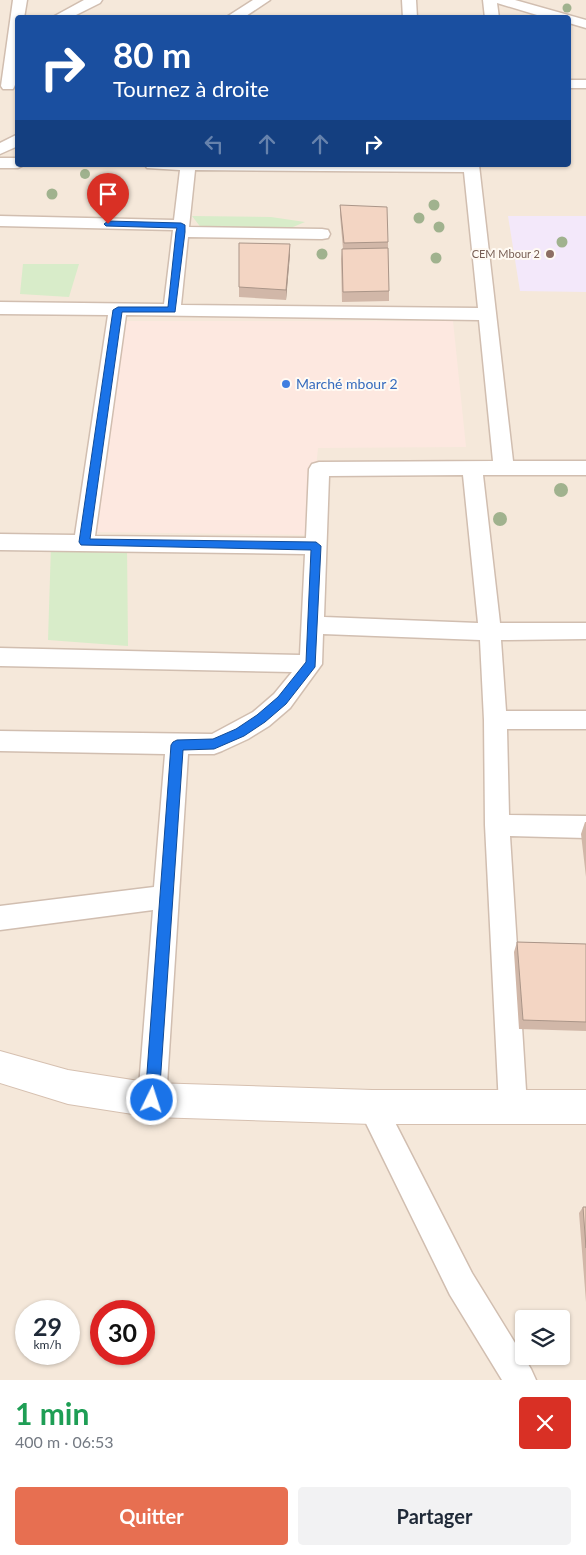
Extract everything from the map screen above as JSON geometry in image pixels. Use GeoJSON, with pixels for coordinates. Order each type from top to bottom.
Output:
{"type":"FeatureCollection","features":[{"type":"Feature","properties":{"kind":"street"},"geometry":{"type":"LineString","coordinates":[[18,15],[20,0]]}},
{"type":"Feature","properties":{"kind":"street"},"geometry":{"type":"LineString","coordinates":[[64,15],[95,0]]}},
{"type":"Feature","properties":{"kind":"street"},"geometry":{"type":"LineString","coordinates":[[237,15],[263,0]]}},
{"type":"Feature","properties":{"kind":"street"},"geometry":{"type":"LineString","coordinates":[[409,0],[410,15]]}},
{"type":"Feature","properties":{"kind":"street"},"geometry":{"type":"LineString","coordinates":[[490,0],[492,15]]}},
{"type":"Feature","properties":{"kind":"street"},"geometry":{"type":"LineString","coordinates":[[500,0],[554,15]]}},
{"type":"Feature","properties":{"kind":"street"},"geometry":{"type":"LineString","coordinates":[[540,11],[549,0]]}},
{"type":"Feature","properties":{"kind":"street"},"geometry":{"type":"LineString","coordinates":[[571,20],[586,24]]}},
{"type":"Feature","properties":{"kind":"street"},"geometry":{"type":"LineString","coordinates":[[9,86],[15,44]]}},
{"type":"Feature","properties":{"kind":"street"},"geometry":{"type":"LineString","coordinates":[[571,84],[586,84]]}},
{"type":"Feature","properties":{"kind":"street"},"geometry":{"type":"LineString","coordinates":[[0,149],[15,141]]}},
{"type":"Feature","properties":{"kind":"street"},"geometry":{"type":"LineString","coordinates":[[0,163],[15,163]]}},
{"type":"Feature","properties":{"kind":"street"},"geometry":{"type":"LineString","coordinates":[[172,310],[188,167]]}},
{"type":"Feature","properties":{"kind":"street"},"geometry":{"type":"LineString","coordinates":[[471,167],[504,468]]}},
{"type":"Feature","properties":{"kind":"street"},"geometry":{"type":"LineString","coordinates":[[0,221],[322,234]]}},
{"type":"Feature","properties":{"kind":"street"},"geometry":{"type":"LineString","coordinates":[[0,308],[487,314]]}},
{"type":"Feature","properties":{"kind":"street"},"geometry":{"type":"LineString","coordinates":[[84,542],[118,310]]}},
{"type":"Feature","properties":{"kind":"street"},"geometry":{"type":"LineString","coordinates":[[0,741],[177,745],[214,744],[240,732],[261,719],[282,701],[311,664],[319,469],[586,468]]}},
{"type":"Feature","properties":{"kind":"street"},"geometry":{"type":"LineString","coordinates":[[472,469],[490,632],[495,720],[497,825],[513,1106]]}},
{"type":"Feature","properties":{"kind":"street"},"geometry":{"type":"LineString","coordinates":[[0,542],[316,546]]}},
{"type":"Feature","properties":{"kind":"street"},"geometry":{"type":"LineString","coordinates":[[313,626],[490,632],[586,631]]}},
{"type":"Feature","properties":{"kind":"street"},"geometry":{"type":"LineString","coordinates":[[0,657],[311,664]]}},
{"type":"Feature","properties":{"kind":"street"},"geometry":{"type":"LineString","coordinates":[[495,720],[586,720]]}},
{"type":"Feature","properties":{"kind":"street"},"geometry":{"type":"LineString","coordinates":[[152,1100],[177,745]]}},
{"type":"Feature","properties":{"kind":"street"},"geometry":{"type":"LineString","coordinates":[[497,825],[586,827]]}},
{"type":"Feature","properties":{"kind":"street"},"geometry":{"type":"LineString","coordinates":[[0,918],[167,897]]}},
{"type":"Feature","properties":{"kind":"street"},"geometry":{"type":"LineString","coordinates":[[0,1066],[68,1087],[152,1100],[372,1107],[586,1107]]}},
{"type":"Feature","properties":{"kind":"street"},"geometry":{"type":"LineString","coordinates":[[372,1107],[461,1284],[520,1380]]}},
{"type":"Feature","properties":{"kind":"shaded area"},"geometry":{"type":"Polygon","coordinates":[[[0,0],[586,0],[586,1380],[0,1380],[0,0]]]}},
{"type":"Feature","properties":{"kind":"shaded area","name":"CEM Mbour 2"},"geometry":{"type":"Polygon","coordinates":[[[508,216],[586,216],[586,292],[520,291],[508,216]]]}},
{"type":"Feature","properties":{"kind":"shaded area","name":"Marché mbour 2"},"geometry":{"type":"Polygon","coordinates":[[[120,321],[453,321],[466,447],[318,448],[309,535],[93,532],[120,321]]]}},
{"type":"Feature","properties":{"kind":"green space"},"geometry":{"type":"Polygon","coordinates":[[[192,216],[271,217],[305,222],[274,235],[202,229],[192,216]]]}},
{"type":"Feature","properties":{"kind":"green space"},"geometry":{"type":"Polygon","coordinates":[[[23,264],[79,264],[69,297],[20,294],[23,264]]]}},
{"type":"Feature","properties":{"kind":"green space"},"geometry":{"type":"Polygon","coordinates":[[[51,545],[127,545],[128,646],[48,640],[51,545]]]}},
{"type":"Feature","properties":{"kind":"building"},"geometry":{"type":"Polygon","coordinates":[[[340,205],[387,207],[388,242],[344,243],[340,205]]]}},
{"type":"Feature","properties":{"kind":"building"},"geometry":{"type":"Polygon","coordinates":[[[239,243],[290,244],[286,290],[239,287],[239,243]]]}},
{"type":"Feature","properties":{"kind":"building"},"geometry":{"type":"Polygon","coordinates":[[[388,248],[389,291],[343,292],[342,249],[388,248]]]}},
{"type":"Feature","properties":{"kind":"building"},"geometry":{"type":"Polygon","coordinates":[[[517,942],[586,944],[586,1022],[523,1020],[517,942]]]}},
{"type":"Feature","properties":{"kind":"building"},"geometry":{"type":"Polygon","coordinates":[[[583,1207],[586,1207],[586,1248],[583,1207]]]}},
{"type":"Feature","properties":{"kind":"place","name":"CEM Mbour 2"},"geometry":{"type":"Point","coordinates":[550,254]}},
{"type":"Feature","properties":{"kind":"place","name":"Marché mbour 2"},"geometry":{"type":"Point","coordinates":[286,384]}},
{"type":"Feature","properties":{"kind":"route"},"geometry":{"type":"LineString","coordinates":[[108,224],[181,225],[172,310],[118,310],[84,542],[316,546],[311,664],[282,701],[261,719],[240,732],[214,744],[177,745],[152,1100]]}}]}
